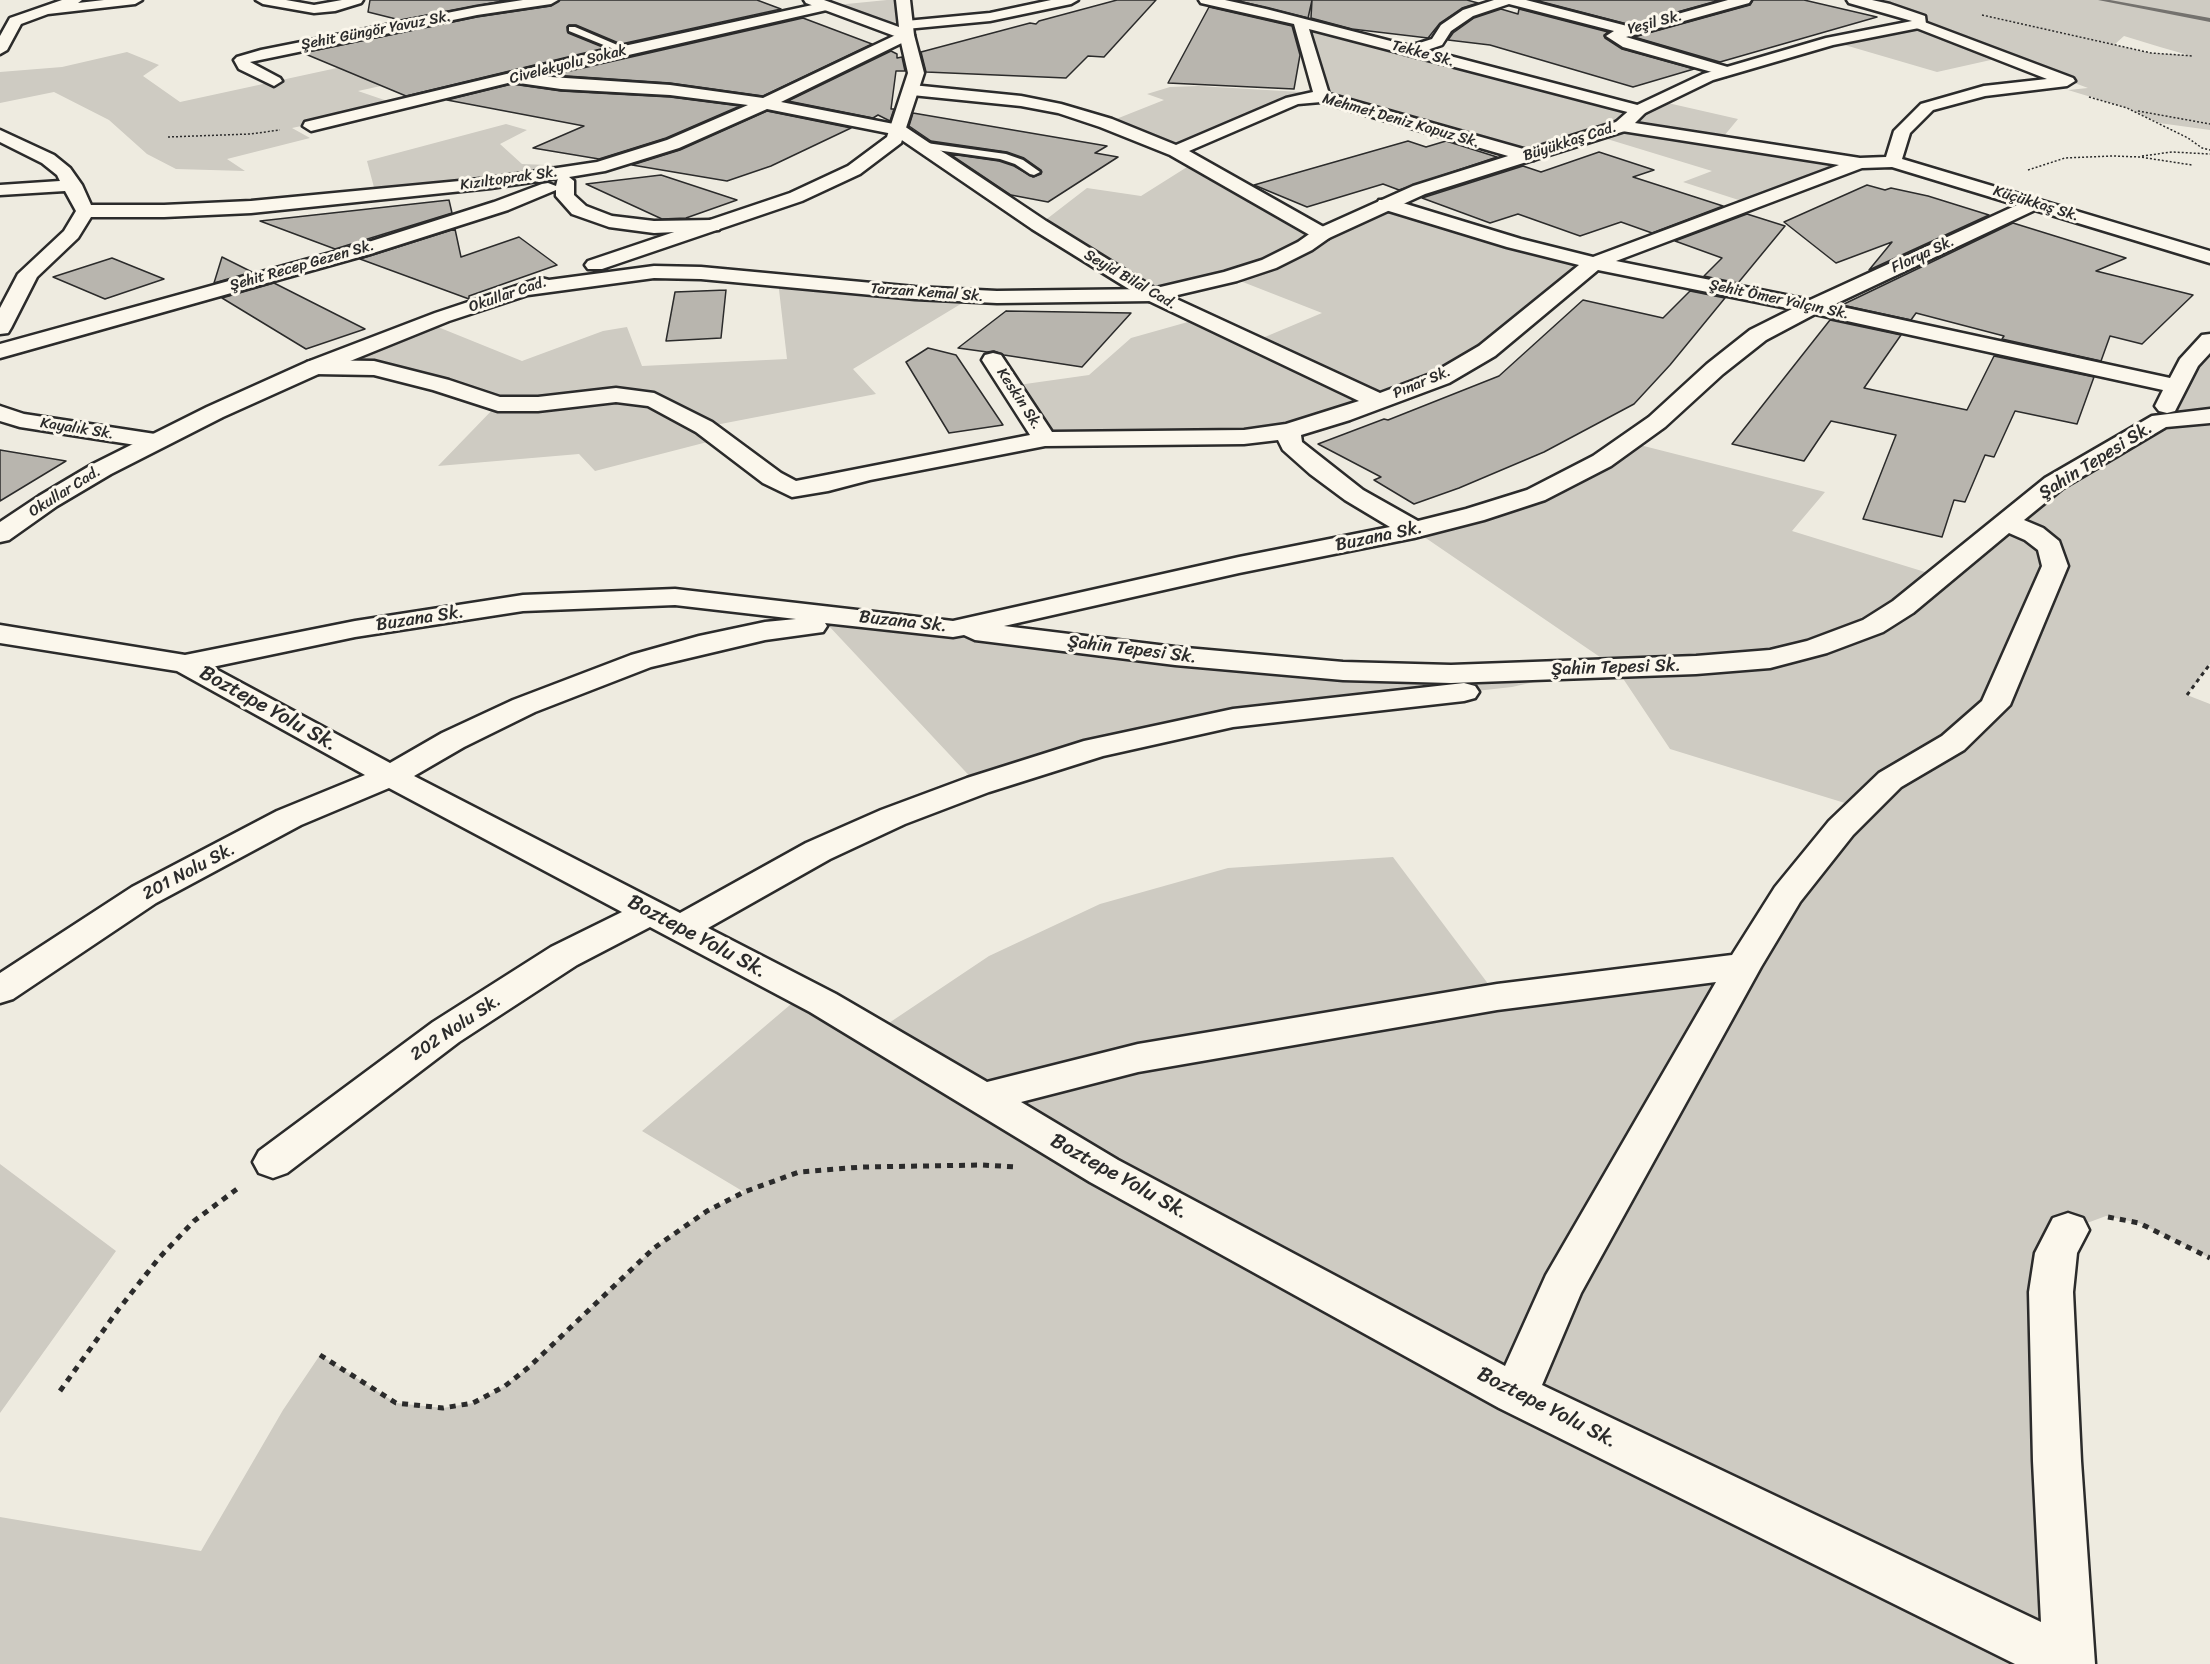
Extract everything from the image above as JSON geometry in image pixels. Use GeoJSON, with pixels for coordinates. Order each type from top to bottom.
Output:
{"type":"FeatureCollection","features":[{"type":"Feature","properties":{"kind":"street"},"geometry":{"type":"LineString","coordinates":[[45,12],[75,0]]}},
{"type":"Feature","properties":{"kind":"street"},"geometry":{"type":"LineString","coordinates":[[0,50],[7,21],[45,12],[135,0]]}},
{"type":"Feature","properties":{"kind":"street"},"geometry":{"type":"LineString","coordinates":[[263,0],[314,9],[330,8],[356,0]]}},
{"type":"Feature","properties":{"kind":"street","name":"Şehit Güngör Yavuz Sk."},"geometry":{"type":"LineString","coordinates":[[274,81],[244,66],[242,60],[261,54],[477,10],[551,0]]}},
{"type":"Feature","properties":{"kind":"street"},"geometry":{"type":"LineString","coordinates":[[811,0],[907,30],[990,17],[1032,5],[1071,0]]}},
{"type":"Feature","properties":{"kind":"street","name":"Okullar Cad."},"geometry":{"type":"LineString","coordinates":[[0,534],[57,495],[102,469],[156,441],[315,367],[442,317],[796,197],[854,170],[895,139],[912,90],[916,73],[903,0]]}},
{"type":"Feature","properties":{"kind":"street","name":"Tekke Sk."},"geometry":{"type":"LineString","coordinates":[[1206,0],[1266,13],[1639,110]]}},
{"type":"Feature","properties":{"kind":"street"},"geometry":{"type":"LineString","coordinates":[[1409,51],[1437,42],[1446,28],[1467,13],[1509,0],[1627,30]]}},
{"type":"Feature","properties":{"kind":"street","name":"Yeşil Sk."},"geometry":{"type":"LineString","coordinates":[[1726,71],[1628,44],[1613,36],[1627,30],[1744,0]]}},
{"type":"Feature","properties":{"kind":"street"},"geometry":{"type":"LineString","coordinates":[[1854,0],[1909,14],[1920,20],[1919,24],[2067,81],[1984,91],[1927,107],[1902,131],[1893,162]]}},
{"type":"Feature","properties":{"kind":"street","name":"Civelekyolu Sokak"},"geometry":{"type":"LineString","coordinates":[[311,126],[624,50],[826,6],[864,4]]}},
{"type":"Feature","properties":{"kind":"street"},"geometry":{"type":"LineString","coordinates":[[1266,13],[1282,4]]}},
{"type":"Feature","properties":{"kind":"street"},"geometry":{"type":"LineString","coordinates":[[1300,22],[1323,97]]}},
{"type":"Feature","properties":{"kind":"street","name":"Büyükkaş Cad."},"geometry":{"type":"LineString","coordinates":[[1323,234],[1386,204],[1457,177],[1622,126],[1639,110],[1708,77],[1831,41],[1919,24]]}},
{"type":"Feature","properties":{"kind":"street","name":"Kızıltoprak Sk."},"geometry":{"type":"LineString","coordinates":[[85,211],[164,211],[251,207],[491,183],[599,167],[673,144],[765,104],[907,30]]}},
{"type":"Feature","properties":{"kind":"street"},"geometry":{"type":"LineString","coordinates":[[516,78],[561,84],[670,90],[736,98],[898,130]]}},
{"type":"Feature","properties":{"kind":"street"},"geometry":{"type":"LineString","coordinates":[[912,90],[1021,101],[1061,109],[1106,123],[1176,151],[1323,234]]}},
{"type":"Feature","properties":{"kind":"street","name":"Mehmet Deniz Kopuz Sk."},"geometry":{"type":"LineString","coordinates":[[1176,151],[1292,102],[1306,97],[1323,97],[1528,156]]}},
{"type":"Feature","properties":{"kind":"street"},"geometry":{"type":"LineString","coordinates":[[1622,126],[1860,163]]}},
{"type":"Feature","properties":{"kind":"street","name":"Seyid Bilal Cad."},"geometry":{"type":"LineString","coordinates":[[898,130],[1087,256],[1152,295],[1379,401]]}},
{"type":"Feature","properties":{"kind":"street"},"geometry":{"type":"LineString","coordinates":[[0,135],[48,159],[64,172],[85,211],[71,234],[19,274],[0,328]]}},
{"type":"Feature","properties":{"kind":"street","name":"Küçükkaş Sk."},"geometry":{"type":"LineString","coordinates":[[1860,163],[1893,162],[2210,257]]}},
{"type":"Feature","properties":{"kind":"street","name":"Pınar Sk."},"geometry":{"type":"LineString","coordinates":[[315,367],[374,368],[441,385],[498,404],[538,404],[616,395],[654,400],[704,427],[772,478],[792,489],[828,484],[866,473],[1045,439],[1244,437],[1288,431],[1441,378],[1487,351],[1594,263],[1860,163]]}},
{"type":"Feature","properties":{"kind":"street","name":"Şehit Recep Gezen Sk."},"geometry":{"type":"LineString","coordinates":[[0,351],[363,250],[501,206],[599,167]]}},
{"type":"Feature","properties":{"kind":"street"},"geometry":{"type":"LineString","coordinates":[[565,181],[565,196],[579,210],[609,221],[654,227],[712,226]]}},
{"type":"Feature","properties":{"kind":"street"},"geometry":{"type":"LineString","coordinates":[[0,190],[73,185]]}},
{"type":"Feature","properties":{"kind":"street","name":"Şehit Ömer Yalçın Sk."},"geometry":{"type":"LineString","coordinates":[[1386,204],[1514,243],[1594,263],[1812,307],[2175,386]]}},
{"type":"Feature","properties":{"kind":"street","name":"Florya Sk."},"geometry":{"type":"LineString","coordinates":[[1812,307],[2034,204]]}},
{"type":"Feature","properties":{"kind":"street","name":"Tarzan Kemal Sk."},"geometry":{"type":"LineString","coordinates":[[521,290],[654,272],[701,273],[915,293],[997,297],[1152,295],[1230,277],[1269,264],[1323,234]]}},
{"type":"Feature","properties":{"kind":"street","name":"Buzana Sk."},"geometry":{"type":"LineString","coordinates":[[0,634],[184,664],[355,629],[523,603],[675,597],[953,629],[1239,565],[1414,530],[1475,515],[1536,495],[1602,460],[1656,422],[1715,369],[1758,335],[1812,307]]}},
{"type":"Feature","properties":{"kind":"street"},"geometry":{"type":"LineString","coordinates":[[2160,421],[2175,386],[2188,364],[2210,340]]}},
{"type":"Feature","properties":{"kind":"street","name":"Keskin Sk."},"geometry":{"type":"LineString","coordinates":[[993,360],[1045,439]]}},
{"type":"Feature","properties":{"kind":"street","name":"Kayalık Sk."},"geometry":{"type":"LineString","coordinates":[[0,413],[20,420],[156,441]]}},
{"type":"Feature","properties":{"kind":"street","name":"Şahin Tepesi Sk."},"geometry":{"type":"LineString","coordinates":[[953,629],[1175,656],[1343,671],[1451,674],[1696,665],[1770,659],[1817,647],[1873,626],[1893,613],[2054,483],[2160,421],[2210,416]]}},
{"type":"Feature","properties":{"kind":"street"},"geometry":{"type":"LineString","coordinates":[[1288,431],[1291,445],[1319,470],[1354,495],[1414,530]]}},
{"type":"Feature","properties":{"kind":"street"},"geometry":{"type":"LineString","coordinates":[[1515,1394],[1561,1288],[1743,966],[1787,895],[1841,828],[1890,780],[1953,743],[1995,705],[2055,566],[2050,547],[2034,534],[2006,522]]}},
{"type":"Feature","properties":{"kind":"street","name":"201 Nolu Sk."},"geometry":{"type":"LineString","coordinates":[[0,990],[144,895],[289,818],[390,776],[453,740],[524,706],[641,662],[699,645],[765,631],[869,619]]}},
{"type":"Feature","properties":{"kind":"street","name":"Boztepe Yolu Sk."},"geometry":{"type":"LineString","coordinates":[[184,664],[390,776],[823,1002],[1104,1171],[1515,1394],[2068,1663]]}},
{"type":"Feature","properties":{"kind":"street","name":"202 Nolu Sk."},"geometry":{"type":"LineString","coordinates":[[273,1162],[446,1032],[564,956],[666,920],[893,817],[978,785],[1095,748],[1233,718],[1512,687],[1587,670]]}},
{"type":"Feature","properties":{"kind":"street"},"geometry":{"type":"LineString","coordinates":[[982,1098],[1161,1054],[1497,997],[1743,966]]}},
{"type":"Feature","properties":{"kind":"street"},"geometry":{"type":"LineString","coordinates":[[2068,1230],[2056,1253],[2051,1292],[2068,1663]]}},
{"type":"Feature","properties":{"kind":"lane"},"geometry":{"type":"LineString","coordinates":[[572,29],[624,50]]}},
{"type":"Feature","properties":{"kind":"lane"},"geometry":{"type":"LineString","coordinates":[[919,145],[1002,156],[1019,162],[1034,172]]}},
{"type":"Feature","properties":{"kind":"path"},"geometry":{"type":"LineString","coordinates":[[1980,15],[2151,53],[2193,56]]}},
{"type":"Feature","properties":{"kind":"path"},"geometry":{"type":"LineString","coordinates":[[2049,83],[2132,110],[2210,124]]}},
{"type":"Feature","properties":{"kind":"path"},"geometry":{"type":"LineString","coordinates":[[2132,110],[2188,138],[2210,152]]}},
{"type":"Feature","properties":{"kind":"path"},"geometry":{"type":"LineString","coordinates":[[168,137],[250,134],[311,126]]}},
{"type":"Feature","properties":{"kind":"path"},"geometry":{"type":"LineString","coordinates":[[2018,171],[2029,170],[2066,158],[2140,157],[2172,152],[2210,152]]}},
{"type":"Feature","properties":{"kind":"path"},"geometry":{"type":"LineString","coordinates":[[2140,157],[2192,165]]}},
{"type":"Feature","properties":{"kind":"path"},"geometry":{"type":"LineString","coordinates":[[2187,695],[2210,664]]}},
{"type":"Feature","properties":{"kind":"path"},"geometry":{"type":"LineString","coordinates":[[60,1391],[118,1310],[159,1258],[194,1221],[273,1162]]}},
{"type":"Feature","properties":{"kind":"path"},"geometry":{"type":"LineString","coordinates":[[320,1355],[396,1403],[443,1408],[473,1403],[505,1386],[529,1367],[654,1248],[707,1211],[744,1192],[799,1172],[862,1167],[982,1165],[1026,1167]]}},
{"type":"Feature","properties":{"kind":"path"},"geometry":{"type":"LineString","coordinates":[[2068,1230],[2106,1216],[2139,1223],[2210,1258]]}},
{"type":"Feature","properties":{"kind":"shaded area"},"geometry":{"type":"Polygon","coordinates":[[[903,0],[907,35],[826,6],[903,0]]]}},
{"type":"Feature","properties":{"kind":"shaded area"},"geometry":{"type":"Polygon","coordinates":[[[1291,0],[1384,0],[1362,12],[1352,35],[1639,110],[1659,101],[1738,119],[1719,142],[1860,163],[1751,204],[1683,182],[1712,171],[1594,135],[1528,156],[1322,97],[1300,23],[1266,13],[1291,0]]]}},
{"type":"Feature","properties":{"kind":"shaded area"},"geometry":{"type":"Polygon","coordinates":[[[1854,0],[2210,0],[2210,130],[2159,123],[2127,108],[2068,90],[2088,88],[2004,57],[1937,72],[1831,41],[1920,20],[1854,0]],[[2124,36],[2114,45],[2151,53],[2188,55],[2124,36]]]}},
{"type":"Feature","properties":{"kind":"shaded area"},"geometry":{"type":"Polygon","coordinates":[[[443,45],[486,63],[358,91],[399,105],[292,128],[310,138],[227,159],[245,171],[176,169],[147,154],[109,120],[54,92],[0,103],[0,72],[62,67],[127,52],[159,65],[143,76],[180,102],[443,45]]]}},
{"type":"Feature","properties":{"kind":"shaded area"},"geometry":{"type":"Polygon","coordinates":[[[1198,86],[1301,92],[1306,97],[1176,151],[1106,123],[1164,100],[1147,94],[1170,87],[1198,86]]]}},
{"type":"Feature","properties":{"kind":"shaded area"},"geometry":{"type":"Polygon","coordinates":[[[506,124],[527,130],[500,144],[522,164],[599,167],[376,195],[367,161],[506,124]]]}},
{"type":"Feature","properties":{"kind":"shaded area"},"geometry":{"type":"Polygon","coordinates":[[[1195,162],[1322,234],[1386,204],[1594,263],[1441,378],[1288,431],[1045,439],[1011,386],[1089,375],[1131,338],[1202,318],[1253,342],[1322,313],[1230,277],[1152,295],[1039,225],[1087,188],[1141,196],[1195,162]]]}},
{"type":"Feature","properties":{"kind":"shaded area"},"geometry":{"type":"Polygon","coordinates":[[[778,281],[974,296],[853,369],[876,394],[705,427],[719,439],[595,471],[579,454],[438,466],[497,405],[374,368],[315,367],[428,323],[522,361],[603,331],[627,327],[642,366],[787,359],[778,281]]]}},
{"type":"Feature","properties":{"kind":"shaded area"},"geometry":{"type":"Polygon","coordinates":[[[2210,340],[2210,664],[2187,695],[2210,704],[2210,1258],[2139,1223],[2106,1216],[2068,1230],[2069,1664],[0,1664],[0,1517],[201,1551],[283,1410],[320,1355],[396,1403],[443,1408],[473,1403],[505,1386],[529,1367],[654,1248],[707,1211],[744,1192],[642,1131],[804,993],[874,1033],[989,956],[1100,904],[1228,868],[1393,857],[1498,997],[1743,966],[1861,808],[1670,749],[1616,668],[1414,530],[1475,515],[1628,442],[1825,492],[1792,531],[1938,576],[2054,483],[2160,421],[2175,386],[2210,340]]]}},
{"type":"Feature","properties":{"kind":"shaded area"},"geometry":{"type":"Polygon","coordinates":[[[869,619],[1343,671],[1587,670],[1512,687],[1233,718],[978,785],[827,624],[869,619]]]}},
{"type":"Feature","properties":{"kind":"shaded area"},"geometry":{"type":"Polygon","coordinates":[[[0,1164],[116,1251],[0,1413],[0,1164]]]}},
{"type":"Feature","properties":{"kind":"building"},"geometry":{"type":"Polygon","coordinates":[[[370,0],[508,0],[400,20],[368,12],[370,0]]]}},
{"type":"Feature","properties":{"kind":"building"},"geometry":{"type":"Polygon","coordinates":[[[560,0],[757,0],[781,9],[621,44],[576,25],[569,25],[568,33],[605,48],[406,96],[303,53],[477,17],[551,6],[560,0]]]}},
{"type":"Feature","properties":{"kind":"building"},"geometry":{"type":"Polygon","coordinates":[[[1117,0],[1156,0],[1104,57],[1088,56],[1066,78],[926,72],[921,52],[1030,23],[1036,24],[1039,21],[1117,0]]]}},
{"type":"Feature","properties":{"kind":"building"},"geometry":{"type":"Polygon","coordinates":[[[1235,0],[1312,0],[1308,18],[1235,0]]]}},
{"type":"Feature","properties":{"kind":"building"},"geometry":{"type":"Polygon","coordinates":[[[1312,0],[1467,0],[1478,3],[1462,8],[1440,23],[1428,38],[1352,29],[1311,18],[1312,0]]]}},
{"type":"Feature","properties":{"kind":"building"},"geometry":{"type":"Polygon","coordinates":[[[1535,0],[1720,0],[1631,25],[1535,0]]]}},
{"type":"Feature","properties":{"kind":"building"},"geometry":{"type":"Polygon","coordinates":[[[1753,0],[1804,0],[1877,17],[1720,62],[1634,37],[1750,5],[1753,0]]]}},
{"type":"Feature","properties":{"kind":"building"},"geometry":{"type":"Polygon","coordinates":[[[1209,7],[1292,26],[1300,55],[1294,89],[1168,83],[1209,7]]]}},
{"type":"Feature","properties":{"kind":"building"},"geometry":{"type":"Polygon","coordinates":[[[1501,9],[1518,14],[1519,9],[1608,32],[1604,35],[1605,38],[1622,49],[1694,69],[1633,87],[1490,45],[1448,40],[1453,33],[1474,18],[1501,9]]]}},
{"type":"Feature","properties":{"kind":"building"},"geometry":{"type":"Polygon","coordinates":[[[803,18],[872,44],[763,96],[670,83],[552,75],[803,18]]]}},
{"type":"Feature","properties":{"kind":"building"},"geometry":{"type":"Polygon","coordinates":[[[891,51],[897,54],[897,58],[902,57],[905,71],[896,71],[891,109],[894,109],[890,121],[878,115],[873,118],[788,101],[891,51]]]}},
{"type":"Feature","properties":{"kind":"building"},"geometry":{"type":"Polygon","coordinates":[[[512,84],[561,91],[670,97],[740,106],[666,138],[599,159],[533,148],[584,126],[447,100],[512,84]]]}},
{"type":"Feature","properties":{"kind":"building"},"geometry":{"type":"Polygon","coordinates":[[[767,111],[851,128],[771,166],[727,181],[632,165],[680,150],[767,111]]]}},
{"type":"Feature","properties":{"kind":"building"},"geometry":{"type":"Polygon","coordinates":[[[913,113],[1107,146],[1095,153],[1118,157],[1048,202],[1011,195],[950,154],[999,161],[1014,166],[1033,177],[1041,174],[1041,170],[1024,158],[1007,152],[931,141],[909,126],[913,113]]]}},
{"type":"Feature","properties":{"kind":"building"},"geometry":{"type":"Polygon","coordinates":[[[1408,141],[1426,147],[1446,141],[1497,157],[1399,190],[1383,184],[1307,207],[1254,185],[1408,141]]]}},
{"type":"Feature","properties":{"kind":"building"},"geometry":{"type":"Polygon","coordinates":[[[1599,152],[1654,170],[1633,177],[1723,206],[1652,233],[1621,222],[1580,236],[1518,214],[1490,223],[1422,198],[1523,166],[1541,172],[1599,152]]]}},
{"type":"Feature","properties":{"kind":"building"},"geometry":{"type":"Polygon","coordinates":[[[661,175],[737,200],[686,218],[662,219],[586,184],[661,175]]]}},
{"type":"Feature","properties":{"kind":"building"},"geometry":{"type":"Polygon","coordinates":[[[1867,185],[1928,196],[1989,215],[1869,270],[1892,242],[1836,263],[1784,222],[1867,185]]]}},
{"type":"Feature","properties":{"kind":"building"},"geometry":{"type":"Polygon","coordinates":[[[449,200],[452,213],[335,249],[260,221],[449,200]]]}},
{"type":"Feature","properties":{"kind":"building"},"geometry":{"type":"Polygon","coordinates":[[[1747,214],[1785,226],[1738,283],[1704,276],[1722,258],[1675,241],[1747,214]]]}},
{"type":"Feature","properties":{"kind":"building"},"geometry":{"type":"Polygon","coordinates":[[[2013,223],[2126,258],[2096,271],[2193,295],[2142,344],[2110,336],[2101,361],[2002,339],[2004,336],[1916,313],[1911,320],[1842,305],[2013,223]]]}},
{"type":"Feature","properties":{"kind":"building"},"geometry":{"type":"Polygon","coordinates":[[[455,229],[461,257],[519,237],[557,265],[469,296],[469,299],[360,259],[455,229]]]}},
{"type":"Feature","properties":{"kind":"building"},"geometry":{"type":"Polygon","coordinates":[[[222,257],[252,272],[214,283],[222,257]]]}},
{"type":"Feature","properties":{"kind":"building"},"geometry":{"type":"Polygon","coordinates":[[[112,258],[164,279],[105,299],[53,277],[112,258]]]}},
{"type":"Feature","properties":{"kind":"building"},"geometry":{"type":"Polygon","coordinates":[[[274,283],[365,329],[306,349],[222,298],[274,283]]]}},
{"type":"Feature","properties":{"kind":"building"},"geometry":{"type":"Polygon","coordinates":[[[726,290],[721,338],[666,341],[675,292],[726,290]]]}},
{"type":"Feature","properties":{"kind":"building"},"geometry":{"type":"Polygon","coordinates":[[[1690,291],[1725,298],[1670,365],[1634,404],[1544,452],[1459,488],[1414,504],[1374,480],[1381,477],[1318,444],[1384,419],[1388,420],[1499,376],[1583,300],[1663,318],[1690,291]]]}},
{"type":"Feature","properties":{"kind":"building"},"geometry":{"type":"Polygon","coordinates":[[[1006,311],[1131,313],[1082,367],[1004,355],[994,351],[958,348],[1006,311]]]}},
{"type":"Feature","properties":{"kind":"building"},"geometry":{"type":"Polygon","coordinates":[[[1830,320],[1901,335],[1864,388],[1967,410],[1994,356],[2094,377],[2077,424],[2015,411],[1994,457],[1985,455],[1965,502],[1954,500],[1942,537],[1863,519],[1896,435],[1831,421],[1804,461],[1732,444],[1830,320]]]}},
{"type":"Feature","properties":{"kind":"building"},"geometry":{"type":"Polygon","coordinates":[[[928,348],[956,355],[1003,425],[949,433],[906,362],[928,348]]]}},
{"type":"Feature","properties":{"kind":"building"},"geometry":{"type":"Polygon","coordinates":[[[0,450],[66,461],[0,501],[0,450]]]}},
{"type":"Feature","properties":{"kind":"waterway"},"geometry":{"type":"LineString","coordinates":[[2101,0],[2210,20]]}}]}
